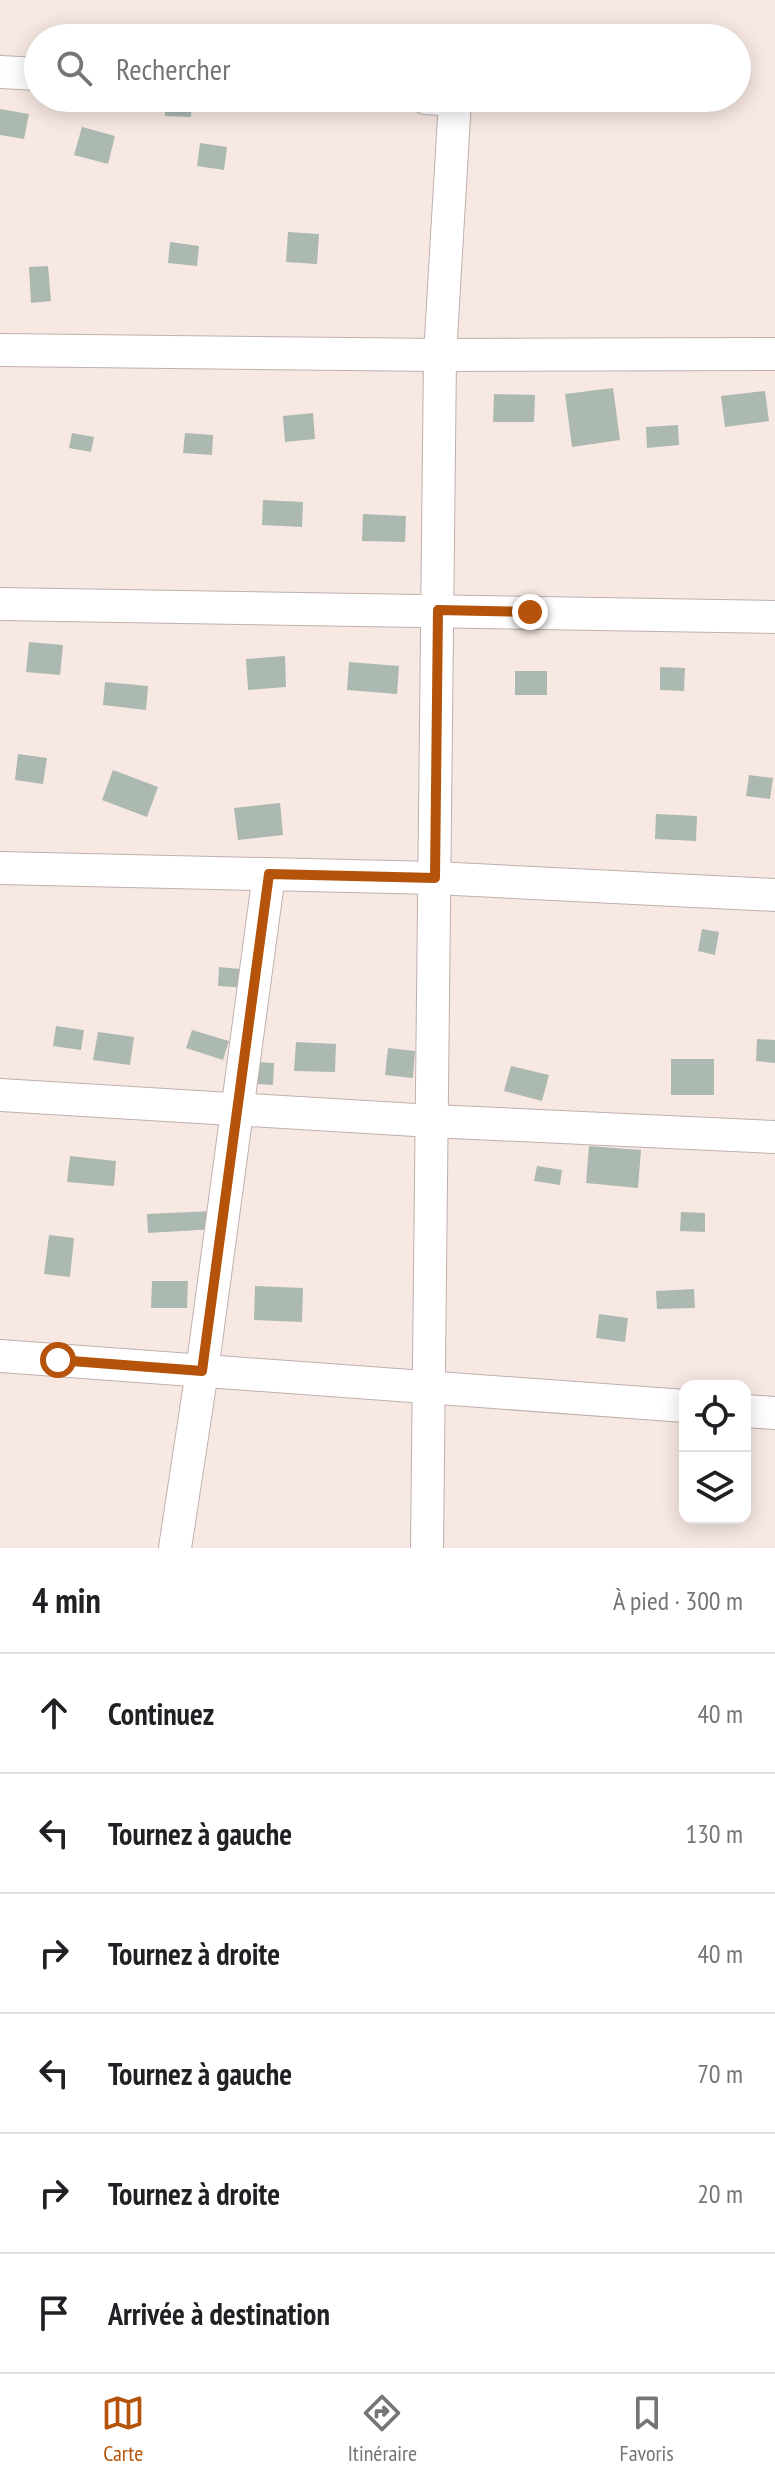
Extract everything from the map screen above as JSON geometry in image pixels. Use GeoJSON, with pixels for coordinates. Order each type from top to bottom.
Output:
{"type":"FeatureCollection","features":[{"type":"Feature","properties":{"kind":"street"},"geometry":{"type":"LineString","coordinates":[[0,72],[24,73]]}},
{"type":"Feature","properties":{"kind":"street"},"geometry":{"type":"LineString","coordinates":[[427,1548],[440,355],[454,112]]}},
{"type":"Feature","properties":{"kind":"street"},"geometry":{"type":"LineString","coordinates":[[0,350],[440,355],[775,354]]}},
{"type":"Feature","properties":{"kind":"street"},"geometry":{"type":"LineString","coordinates":[[0,604],[775,617]]}},
{"type":"Feature","properties":{"kind":"street"},"geometry":{"type":"LineString","coordinates":[[0,868],[435,878],[775,895]]}},
{"type":"Feature","properties":{"kind":"street"},"geometry":{"type":"LineString","coordinates":[[175,1548],[269,874]]}},
{"type":"Feature","properties":{"kind":"street"},"geometry":{"type":"LineString","coordinates":[[0,1095],[432,1121],[775,1137]]}},
{"type":"Feature","properties":{"kind":"street"},"geometry":{"type":"LineString","coordinates":[[0,1356],[679,1406]]}},
{"type":"Feature","properties":{"kind":"street"},"geometry":{"type":"LineString","coordinates":[[751,1411],[775,1413]]}},
{"type":"Feature","properties":{"kind":"building"},"geometry":{"type":"Polygon","coordinates":[[[0,109],[29,114],[24,139],[0,135],[0,109]]]}},
{"type":"Feature","properties":{"kind":"building"},"geometry":{"type":"Polygon","coordinates":[[[165,112],[191,112],[191,117],[165,116],[165,112]]]}},
{"type":"Feature","properties":{"kind":"building"},"geometry":{"type":"Polygon","coordinates":[[[82,127],[115,136],[108,164],[74,155],[82,127]]]}},
{"type":"Feature","properties":{"kind":"building"},"geometry":{"type":"Polygon","coordinates":[[[200,143],[227,147],[224,170],[197,166],[200,143]]]}},
{"type":"Feature","properties":{"kind":"building"},"geometry":{"type":"Polygon","coordinates":[[[288,232],[319,234],[317,264],[286,262],[288,232]]]}},
{"type":"Feature","properties":{"kind":"building"},"geometry":{"type":"Polygon","coordinates":[[[170,242],[199,246],[197,266],[168,263],[170,242]]]}},
{"type":"Feature","properties":{"kind":"building"},"geometry":{"type":"Polygon","coordinates":[[[48,266],[51,301],[31,303],[29,267],[48,266]]]}},
{"type":"Feature","properties":{"kind":"building"},"geometry":{"type":"Polygon","coordinates":[[[613,388],[620,440],[572,447],[565,394],[613,388]]]}},
{"type":"Feature","properties":{"kind":"building"},"geometry":{"type":"Polygon","coordinates":[[[765,391],[769,421],[725,427],[721,396],[765,391]]]}},
{"type":"Feature","properties":{"kind":"building"},"geometry":{"type":"Polygon","coordinates":[[[494,394],[535,395],[534,422],[493,422],[494,394]]]}},
{"type":"Feature","properties":{"kind":"building"},"geometry":{"type":"Polygon","coordinates":[[[313,413],[315,439],[285,442],[283,416],[313,413]]]}},
{"type":"Feature","properties":{"kind":"building"},"geometry":{"type":"Polygon","coordinates":[[[678,425],[679,445],[647,448],[646,427],[678,425]]]}},
{"type":"Feature","properties":{"kind":"building"},"geometry":{"type":"Polygon","coordinates":[[[72,433],[94,437],[91,452],[69,448],[72,433]]]}},
{"type":"Feature","properties":{"kind":"building"},"geometry":{"type":"Polygon","coordinates":[[[185,433],[213,435],[212,455],[183,453],[185,433]]]}},
{"type":"Feature","properties":{"kind":"building"},"geometry":{"type":"Polygon","coordinates":[[[263,500],[303,502],[302,527],[262,525],[263,500]]]}},
{"type":"Feature","properties":{"kind":"building"},"geometry":{"type":"Polygon","coordinates":[[[363,514],[406,516],[405,542],[362,541],[363,514]]]}},
{"type":"Feature","properties":{"kind":"building"},"geometry":{"type":"Polygon","coordinates":[[[29,642],[63,645],[60,675],[26,672],[29,642]]]}},
{"type":"Feature","properties":{"kind":"building"},"geometry":{"type":"Polygon","coordinates":[[[285,656],[286,687],[248,690],[246,659],[285,656]]]}},
{"type":"Feature","properties":{"kind":"building"},"geometry":{"type":"Polygon","coordinates":[[[349,662],[399,666],[397,694],[347,690],[349,662]]]}},
{"type":"Feature","properties":{"kind":"building"},"geometry":{"type":"Polygon","coordinates":[[[660,667],[685,668],[684,691],[660,690],[660,667]]]}},
{"type":"Feature","properties":{"kind":"building"},"geometry":{"type":"Polygon","coordinates":[[[515,671],[547,671],[547,695],[515,695],[515,671]]]}},
{"type":"Feature","properties":{"kind":"building"},"geometry":{"type":"Polygon","coordinates":[[[105,682],[148,686],[146,710],[103,705],[105,682]]]}},
{"type":"Feature","properties":{"kind":"building"},"geometry":{"type":"Polygon","coordinates":[[[18,754],[47,758],[43,784],[15,780],[18,754]]]}},
{"type":"Feature","properties":{"kind":"building"},"geometry":{"type":"Polygon","coordinates":[[[113,770],[158,787],[147,817],[102,800],[113,770]]]}},
{"type":"Feature","properties":{"kind":"building"},"geometry":{"type":"Polygon","coordinates":[[[749,775],[773,778],[770,799],[746,796],[749,775]]]}},
{"type":"Feature","properties":{"kind":"building"},"geometry":{"type":"Polygon","coordinates":[[[280,803],[283,835],[238,840],[234,808],[280,803]]]}},
{"type":"Feature","properties":{"kind":"building"},"geometry":{"type":"Polygon","coordinates":[[[656,814],[697,816],[696,841],[655,839],[656,814]]]}},
{"type":"Feature","properties":{"kind":"building"},"geometry":{"type":"Polygon","coordinates":[[[702,929],[719,932],[715,955],[698,951],[702,929]]]}},
{"type":"Feature","properties":{"kind":"building"},"geometry":{"type":"Polygon","coordinates":[[[219,967],[250,970],[248,988],[218,986],[219,967]]]}},
{"type":"Feature","properties":{"kind":"building"},"geometry":{"type":"Polygon","coordinates":[[[56,1026],[84,1030],[81,1050],[53,1046],[56,1026]]]}},
{"type":"Feature","properties":{"kind":"building"},"geometry":{"type":"Polygon","coordinates":[[[192,1030],[229,1041],[223,1060],[186,1048],[192,1030]]]}},
{"type":"Feature","properties":{"kind":"building"},"geometry":{"type":"Polygon","coordinates":[[[98,1032],[134,1037],[130,1065],[93,1060],[98,1032]]]}},
{"type":"Feature","properties":{"kind":"building"},"geometry":{"type":"Polygon","coordinates":[[[757,1039],[775,1040],[775,1063],[756,1061],[757,1039]]]}},
{"type":"Feature","properties":{"kind":"building"},"geometry":{"type":"Polygon","coordinates":[[[296,1042],[336,1044],[335,1072],[294,1071],[296,1042]]]}},
{"type":"Feature","properties":{"kind":"building"},"geometry":{"type":"Polygon","coordinates":[[[388,1048],[415,1051],[413,1078],[385,1075],[388,1048]]]}},
{"type":"Feature","properties":{"kind":"building"},"geometry":{"type":"Polygon","coordinates":[[[671,1059],[714,1059],[714,1095],[671,1095],[671,1059]]]}},
{"type":"Feature","properties":{"kind":"building"},"geometry":{"type":"Polygon","coordinates":[[[258,1062],[274,1063],[273,1085],[257,1084],[258,1062]]]}},
{"type":"Feature","properties":{"kind":"building"},"geometry":{"type":"Polygon","coordinates":[[[511,1066],[549,1075],[542,1101],[504,1091],[511,1066]]]}},
{"type":"Feature","properties":{"kind":"building"},"geometry":{"type":"Polygon","coordinates":[[[589,1146],[641,1150],[638,1188],[586,1183],[589,1146]]]}},
{"type":"Feature","properties":{"kind":"building"},"geometry":{"type":"Polygon","coordinates":[[[70,1156],[116,1161],[114,1186],[67,1182],[70,1156]]]}},
{"type":"Feature","properties":{"kind":"building"},"geometry":{"type":"Polygon","coordinates":[[[537,1166],[562,1170],[560,1185],[534,1181],[537,1166]]]}},
{"type":"Feature","properties":{"kind":"building"},"geometry":{"type":"Polygon","coordinates":[[[214,1211],[215,1229],[148,1233],[147,1214],[214,1211]]]}},
{"type":"Feature","properties":{"kind":"building"},"geometry":{"type":"Polygon","coordinates":[[[681,1212],[705,1213],[705,1232],[680,1231],[681,1212]]]}},
{"type":"Feature","properties":{"kind":"building"},"geometry":{"type":"Polygon","coordinates":[[[49,1235],[74,1238],[70,1277],[44,1274],[49,1235]]]}},
{"type":"Feature","properties":{"kind":"building"},"geometry":{"type":"Polygon","coordinates":[[[152,1281],[188,1281],[187,1308],[151,1308],[152,1281]]]}},
{"type":"Feature","properties":{"kind":"building"},"geometry":{"type":"Polygon","coordinates":[[[255,1286],[303,1288],[302,1322],[254,1320],[255,1286]]]}},
{"type":"Feature","properties":{"kind":"building"},"geometry":{"type":"Polygon","coordinates":[[[694,1289],[695,1308],[657,1309],[656,1291],[694,1289]]]}},
{"type":"Feature","properties":{"kind":"building"},"geometry":{"type":"Polygon","coordinates":[[[599,1314],[628,1318],[625,1342],[596,1338],[599,1314]]]}},
{"type":"Feature","properties":{"kind":"route"},"geometry":{"type":"LineString","coordinates":[[58,1360],[202,1371],[269,874],[435,878],[438,610],[530,612]]}}]}
